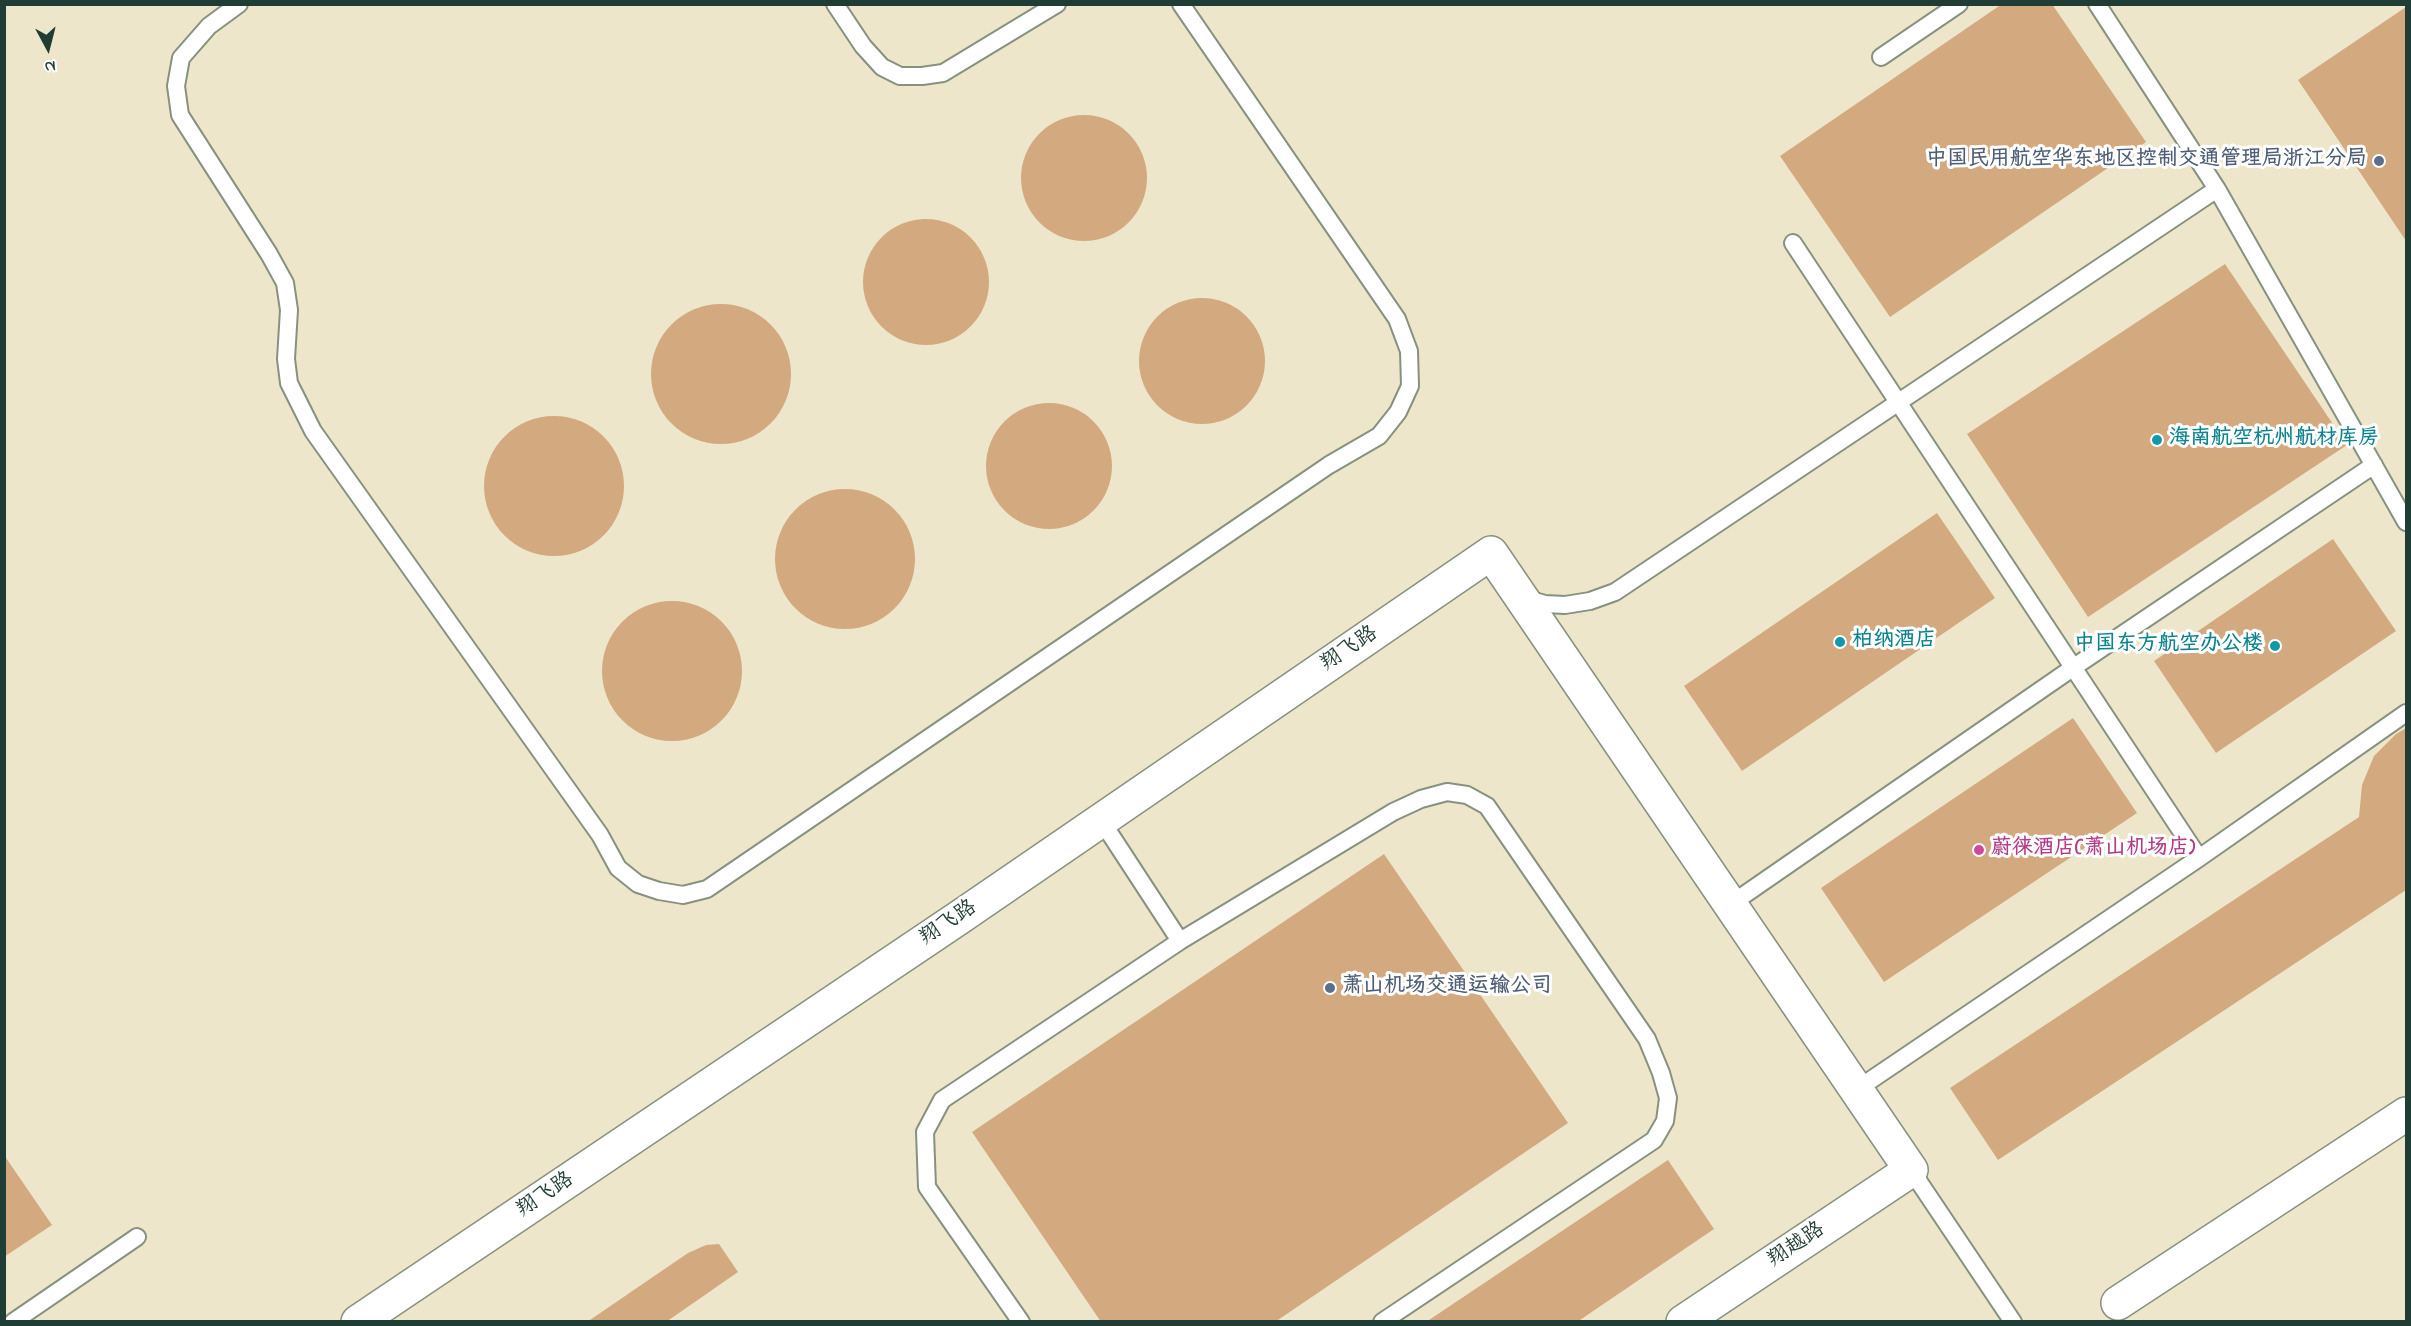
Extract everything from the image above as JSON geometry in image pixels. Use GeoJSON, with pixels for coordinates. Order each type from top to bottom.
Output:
{"type":"FeatureCollection","features":[{"type":"Feature","properties":{"kind":"street","name":"翔飞路"},"geometry":{"type":"LineString","coordinates":[[358,1322],[1101,820],[1491,553],[1522,598]]}},
{"type":"Feature","properties":{"kind":"street"},"geometry":{"type":"LineString","coordinates":[[1522,598],[1911,1170]]}},
{"type":"Feature","properties":{"kind":"street"},"geometry":{"type":"LineString","coordinates":[[2118,1303],[2406,1114]]}},
{"type":"Feature","properties":{"kind":"street","name":"翔越路"},"geometry":{"type":"LineString","coordinates":[[1683,1322],[1911,1170]]}},
{"type":"Feature","properties":{"kind":"lane"},"geometry":{"type":"LineString","coordinates":[[239,4],[209,26],[181,58],[176,86],[180,115],[269,254],[285,283],[289,310],[286,359],[289,383],[313,431],[600,835],[618,868],[638,884],[659,891],[682,894],[707,889],[1329,465],[1379,436],[1398,412],[1410,386],[1409,351],[1397,319],[1181,4]]}},
{"type":"Feature","properties":{"kind":"lane"},"geometry":{"type":"LineString","coordinates":[[835,4],[863,46],[882,67],[900,76],[943,73],[1057,4]]}},
{"type":"Feature","properties":{"kind":"lane"},"geometry":{"type":"LineString","coordinates":[[1881,57],[1959,4]]}},
{"type":"Feature","properties":{"kind":"lane"},"geometry":{"type":"LineString","coordinates":[[2097,4],[2217,189],[2406,522]]}},
{"type":"Feature","properties":{"kind":"lane"},"geometry":{"type":"LineString","coordinates":[[1522,598],[1545,604],[1565,605],[1590,601],[1615,592],[2217,189]]}},
{"type":"Feature","properties":{"kind":"lane"},"geometry":{"type":"LineString","coordinates":[[1792,243],[2199,858]]}},
{"type":"Feature","properties":{"kind":"lane"},"geometry":{"type":"LineString","coordinates":[[1731,904],[2074,667],[2374,465]]}},
{"type":"Feature","properties":{"kind":"lane"},"geometry":{"type":"LineString","coordinates":[[1856,1090],[2199,858],[2406,713]]}},
{"type":"Feature","properties":{"kind":"lane"},"geometry":{"type":"LineString","coordinates":[[1021,1322],[927,1188],[924,1160],[925,1132],[942,1100],[1180,941],[1394,812],[1421,799],[1447,792],[1467,795],[1487,806],[1647,1039],[1668,1098],[1665,1121],[1654,1140],[1382,1322]]}},
{"type":"Feature","properties":{"kind":"lane"},"geometry":{"type":"LineString","coordinates":[[1101,820],[1180,941]]}},
{"type":"Feature","properties":{"kind":"lane"},"geometry":{"type":"LineString","coordinates":[[1911,1170],[2013,1322]]}},
{"type":"Feature","properties":{"kind":"lane"},"geometry":{"type":"LineString","coordinates":[[13,1322],[137,1237]]}},
{"type":"Feature","properties":{"kind":"building"},"geometry":{"type":"Polygon","coordinates":[[[2002,4],[2052,4],[2146,142],[1890,317],[1780,156],[2002,4]]]}},
{"type":"Feature","properties":{"kind":"building","name":"中国民用航空华东地区控制交通管理局浙江分局"},"geometry":{"type":"Polygon","coordinates":[[[2406,7],[2406,241],[2298,80],[2406,7]]]}},
{"type":"Feature","properties":{"kind":"building"},"geometry":{"type":"Polygon","coordinates":[[[1084,115],[1108,120],[1128,134],[1142,154],[1147,178],[1142,202],[1128,222],[1108,236],[1084,241],[1060,236],[1040,222],[1026,202],[1021,178],[1026,154],[1040,134],[1060,120],[1084,115]]]}},
{"type":"Feature","properties":{"kind":"building"},"geometry":{"type":"Polygon","coordinates":[[[926,219],[950,224],[970,238],[984,258],[989,282],[984,306],[970,326],[950,340],[926,345],[902,340],[882,326],[868,306],[863,282],[868,258],[882,238],[902,224],[926,219]]]}},
{"type":"Feature","properties":{"kind":"building","name":"海南航空杭州航材库房"},"geometry":{"type":"Polygon","coordinates":[[[2225,264],[2347,445],[2088,617],[1967,434],[2225,264]]]}},
{"type":"Feature","properties":{"kind":"building"},"geometry":{"type":"Polygon","coordinates":[[[1202,298],[1226,303],[1246,317],[1260,337],[1265,361],[1260,385],[1246,405],[1226,419],[1202,424],[1178,419],[1158,405],[1144,385],[1139,361],[1144,337],[1158,317],[1178,303],[1202,298]]]}},
{"type":"Feature","properties":{"kind":"building"},"geometry":{"type":"Polygon","coordinates":[[[721,304],[748,309],[770,325],[786,347],[791,374],[786,401],[770,423],[748,439],[721,444],[694,439],[672,423],[656,401],[651,374],[656,347],[672,325],[694,309],[721,304]]]}},
{"type":"Feature","properties":{"kind":"building"},"geometry":{"type":"Polygon","coordinates":[[[1049,403],[1073,408],[1093,422],[1107,442],[1112,466],[1107,490],[1093,510],[1073,524],[1049,529],[1025,524],[1005,510],[991,490],[986,466],[991,442],[1005,422],[1025,408],[1049,403]]]}},
{"type":"Feature","properties":{"kind":"building"},"geometry":{"type":"Polygon","coordinates":[[[554,416],[581,422],[593,428],[603,437],[612,447],[618,459],[624,486],[618,513],[612,525],[603,535],[593,544],[581,550],[554,556],[527,550],[515,544],[505,535],[496,525],[490,513],[484,486],[490,459],[496,447],[505,437],[515,428],[527,422],[554,416]]]}},
{"type":"Feature","properties":{"kind":"building"},"geometry":{"type":"Polygon","coordinates":[[[845,489],[872,494],[894,510],[910,532],[915,559],[910,586],[894,608],[872,624],[845,629],[818,624],[796,608],[780,586],[775,559],[780,532],[796,510],[818,494],[845,489]]]}},
{"type":"Feature","properties":{"kind":"building","name":"柏纳酒店"},"geometry":{"type":"Polygon","coordinates":[[[1937,513],[1995,598],[1742,771],[1684,686],[1937,513]]]}},
{"type":"Feature","properties":{"kind":"building","name":"中国东方航空办公楼"},"geometry":{"type":"Polygon","coordinates":[[[2333,539],[2396,631],[2216,753],[2154,661],[2333,539]]]}},
{"type":"Feature","properties":{"kind":"building"},"geometry":{"type":"Polygon","coordinates":[[[672,601],[699,607],[711,613],[721,622],[730,632],[736,644],[742,671],[736,698],[730,710],[721,720],[711,729],[699,735],[672,741],[645,735],[633,729],[623,720],[614,710],[608,698],[602,671],[608,644],[614,632],[623,622],[633,613],[645,607],[672,601]]]}},
{"type":"Feature","properties":{"kind":"building","name":"蔚徕酒店(萧山机场店)"},"geometry":{"type":"Polygon","coordinates":[[[2073,718],[2137,813],[1884,982],[1821,888],[2073,718]]]}},
{"type":"Feature","properties":{"kind":"building"},"geometry":{"type":"Polygon","coordinates":[[[2406,728],[2406,890],[1998,1160],[1950,1088],[2359,817],[2362,785],[2374,756],[2396,734],[2406,728]]]}},
{"type":"Feature","properties":{"kind":"building","name":"萧山机场交通运输公司"},"geometry":{"type":"Polygon","coordinates":[[[1384,854],[1568,1123],[1275,1322],[1101,1322],[972,1132],[1384,854]]]}},
{"type":"Feature","properties":{"kind":"building"},"geometry":{"type":"Polygon","coordinates":[[[4,1155],[52,1225],[4,1257],[4,1155]]]}},
{"type":"Feature","properties":{"kind":"building"},"geometry":{"type":"Polygon","coordinates":[[[1668,1160],[1714,1229],[1577,1322],[1426,1322],[1668,1160]]]}},
{"type":"Feature","properties":{"kind":"building"},"geometry":{"type":"Polygon","coordinates":[[[719,1244],[738,1272],[666,1322],[587,1322],[688,1253],[706,1245],[719,1244]]]}},
{"type":"Feature","properties":{"kind":"place","name":"中国民用航空华东地区控制交通管理局浙江分局"},"geometry":{"type":"Point","coordinates":[2379,161]}},
{"type":"Feature","properties":{"kind":"place","name":"海南航空杭州航材库房"},"geometry":{"type":"Point","coordinates":[2157,440]}},
{"type":"Feature","properties":{"kind":"place","name":"柏纳酒店"},"geometry":{"type":"Point","coordinates":[1840,642]}},
{"type":"Feature","properties":{"kind":"place","name":"中国东方航空办公楼"},"geometry":{"type":"Point","coordinates":[2275,646]}},
{"type":"Feature","properties":{"kind":"place","name":"蔚徕酒店(萧山机场店)"},"geometry":{"type":"Point","coordinates":[1979,850]}},
{"type":"Feature","properties":{"kind":"place","name":"萧山机场交通运输公司"},"geometry":{"type":"Point","coordinates":[1330,988]}}]}
